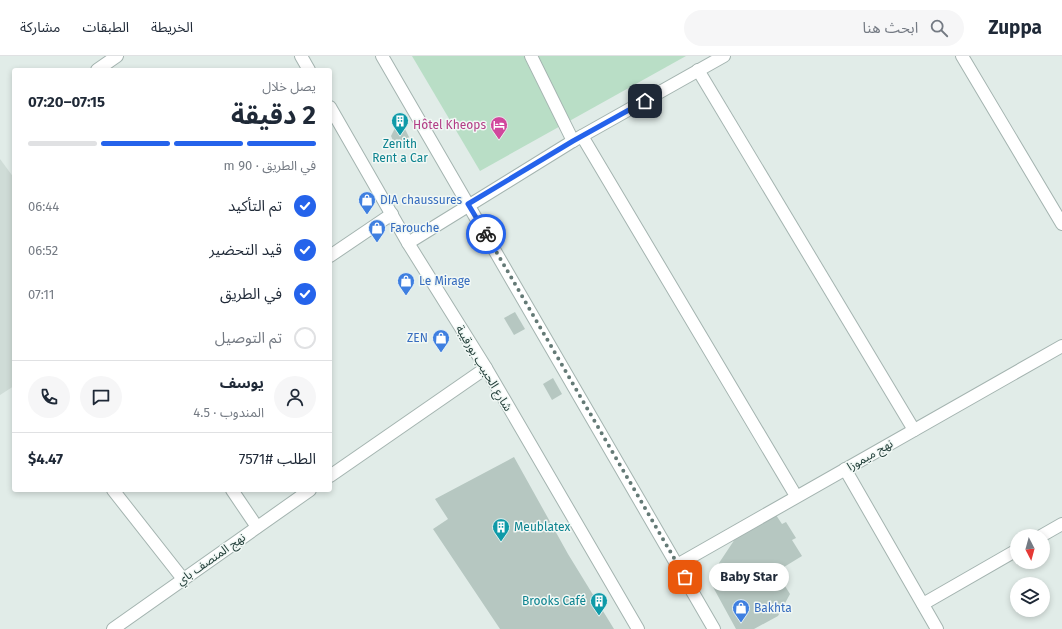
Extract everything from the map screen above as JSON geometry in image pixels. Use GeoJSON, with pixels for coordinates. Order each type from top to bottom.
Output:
{"type":"FeatureCollection","features":[{"type":"Feature","properties":{"kind":"street"},"geometry":{"type":"LineString","coordinates":[[100,68],[117,56]]}},
{"type":"Feature","properties":{"kind":"street"},"geometry":{"type":"LineString","coordinates":[[301,56],[308,68]]}},
{"type":"Feature","properties":{"kind":"street"},"geometry":{"type":"LineString","coordinates":[[382,56],[714,629]]}},
{"type":"Feature","properties":{"kind":"street"},"geometry":{"type":"LineString","coordinates":[[531,56],[577,138],[796,496]]}},
{"type":"Feature","properties":{"kind":"street"},"geometry":{"type":"LineString","coordinates":[[408,243],[468,204],[577,138],[724,56]]}},
{"type":"Feature","properties":{"kind":"street"},"geometry":{"type":"LineString","coordinates":[[962,56],[1062,224]]}},
{"type":"Feature","properties":{"kind":"street"},"geometry":{"type":"LineString","coordinates":[[698,70],[914,430]]}},
{"type":"Feature","properties":{"kind":"street","name":"شارع الحبيب بورقيبة"},"geometry":{"type":"LineString","coordinates":[[332,110],[408,243],[486,368],[638,629]]}},
{"type":"Feature","properties":{"kind":"street"},"geometry":{"type":"LineString","coordinates":[[332,255],[392,214]]}},
{"type":"Feature","properties":{"kind":"street","name":"نهج ميموزا"},"geometry":{"type":"LineString","coordinates":[[677,564],[1062,346]]}},
{"type":"Feature","properties":{"kind":"street"},"geometry":{"type":"LineString","coordinates":[[332,475],[486,368]]}},
{"type":"Feature","properties":{"kind":"street"},"geometry":{"type":"LineString","coordinates":[[845,469],[937,629]]}},
{"type":"Feature","properties":{"kind":"street"},"geometry":{"type":"LineString","coordinates":[[114,492],[183,579]]}},
{"type":"Feature","properties":{"kind":"street"},"geometry":{"type":"LineString","coordinates":[[233,492],[257,527]]}},
{"type":"Feature","properties":{"kind":"street","name":"نهج المنصف باي"},"geometry":{"type":"LineString","coordinates":[[113,629],[307,492]]}},
{"type":"Feature","properties":{"kind":"street"},"geometry":{"type":"LineString","coordinates":[[1050,531],[1062,524]]}},
{"type":"Feature","properties":{"kind":"street"},"geometry":{"type":"LineString","coordinates":[[923,604],[1010,554]]}},
{"type":"Feature","properties":{"kind":"shaded area"},"geometry":{"type":"Polygon","coordinates":[[[0,159],[12,175],[12,387],[0,395],[0,159]]]}},
{"type":"Feature","properties":{"kind":"green space","name":"Hôtel Kheops"},"geometry":{"type":"Polygon","coordinates":[[[412,56],[686,56],[480,171],[412,56]]]}},
{"type":"Feature","properties":{"kind":"building","name":"Zenith Rent a Car"},"geometry":{"type":"Polygon","coordinates":[[[395,128],[405,129],[409,137],[404,145],[394,143],[391,136],[395,128]]]}},
{"type":"Feature","properties":{"kind":"building"},"geometry":{"type":"Polygon","coordinates":[[[515,312],[525,329],[514,335],[504,318],[515,312]]]}},
{"type":"Feature","properties":{"kind":"building"},"geometry":{"type":"Polygon","coordinates":[[[553,378],[562,394],[552,400],[543,384],[553,378]]]}},
{"type":"Feature","properties":{"kind":"building","name":"Meublatex"},"geometry":{"type":"Polygon","coordinates":[[[514,457],[568,554],[614,629],[500,629],[433,529],[448,519],[435,499],[514,457]]]}},
{"type":"Feature","properties":{"kind":"building"},"geometry":{"type":"Polygon","coordinates":[[[774,512],[782,524],[786,522],[796,538],[792,540],[802,556],[784,567],[788,572],[780,578],[790,594],[778,616],[754,629],[736,629],[713,587],[719,563],[737,536],[774,512]]]}},
{"type":"Feature","properties":{"kind":"way so far"},"geometry":{"type":"LineString","coordinates":[[486,234],[685,577]]}},
{"type":"Feature","properties":{"kind":"place","name":"Zenith Rent a Car"},"geometry":{"type":"Point","coordinates":[400,136]}},
{"type":"Feature","properties":{"kind":"place","name":"Hôtel Kheops"},"geometry":{"type":"Point","coordinates":[499,140]}},
{"type":"Feature","properties":{"kind":"place","name":"DIA chaussures"},"geometry":{"type":"Point","coordinates":[367,215]}},
{"type":"Feature","properties":{"kind":"place","name":"Farouche"},"geometry":{"type":"Point","coordinates":[377,243]}},
{"type":"Feature","properties":{"kind":"place","name":"Le Mirage"},"geometry":{"type":"Point","coordinates":[406,296]}},
{"type":"Feature","properties":{"kind":"place","name":"ZEN"},"geometry":{"type":"Point","coordinates":[441,353]}},
{"type":"Feature","properties":{"kind":"place","name":"Meublatex"},"geometry":{"type":"Point","coordinates":[501,542]}},
{"type":"Feature","properties":{"kind":"place","name":"Baby Star"},"geometry":{"type":"Point","coordinates":[685,577]}},
{"type":"Feature","properties":{"kind":"place","name":"Brooks Café"},"geometry":{"type":"Point","coordinates":[599,616]}},
{"type":"Feature","properties":{"kind":"place","name":"Bakhta"},"geometry":{"type":"Point","coordinates":[741,623]}},
{"type":"Feature","properties":{"kind":"route"},"geometry":{"type":"LineString","coordinates":[[486,234],[468,204],[573,141],[645,101]]}}]}
